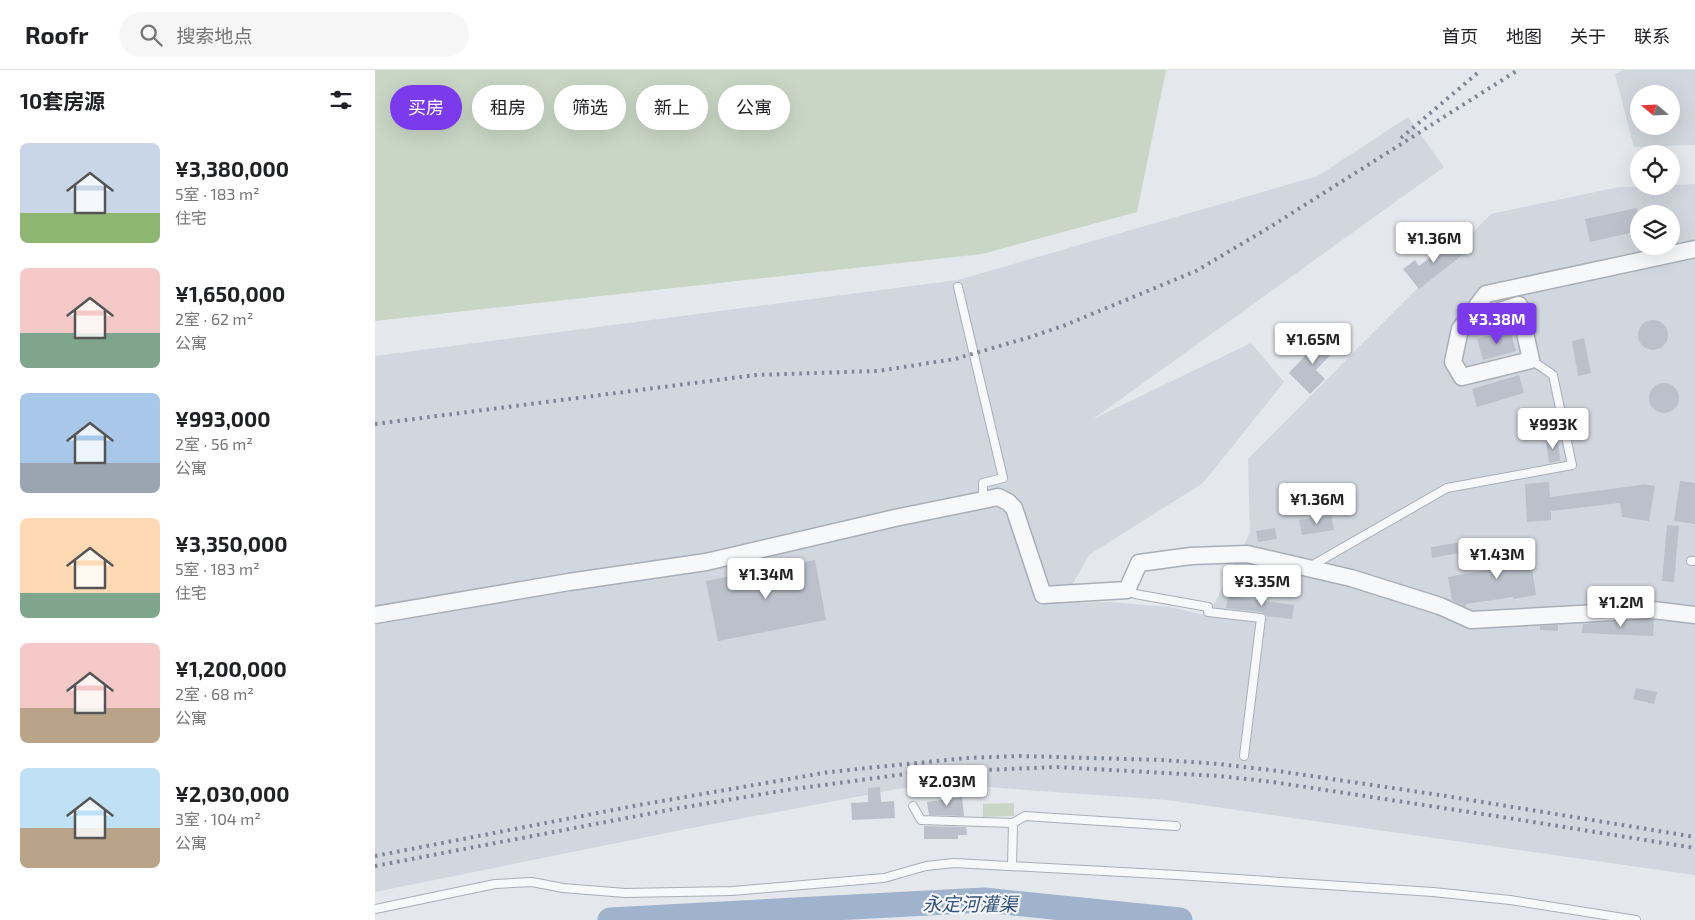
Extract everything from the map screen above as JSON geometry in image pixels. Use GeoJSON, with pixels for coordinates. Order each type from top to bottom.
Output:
{"type":"FeatureCollection","features":[{"type":"Feature","properties":{"kind":"street"},"geometry":{"type":"LineString","coordinates":[[1465,322],[1519,305],[1531,360],[1462,377],[1453,362],[1460,329],[1465,322],[1486,294],[1695,249]]}},
{"type":"Feature","properties":{"kind":"street"},"geometry":{"type":"LineString","coordinates":[[375,615],[569,582],[706,562],[895,518],[998,497],[1008,502],[1014,508],[1043,595],[1127,590],[1139,564],[1191,556],[1247,554],[1351,578],[1440,606],[1471,620],[1653,610],[1695,615]]}},
{"type":"Feature","properties":{"kind":"lane"},"geometry":{"type":"LineString","coordinates":[[958,287],[1003,478],[983,483],[983,500]]}},
{"type":"Feature","properties":{"kind":"lane"},"geometry":{"type":"LineString","coordinates":[[1307,568],[1447,488],[1571,465],[1553,374],[1531,360]]}},
{"type":"Feature","properties":{"kind":"lane"},"geometry":{"type":"LineString","coordinates":[[1127,590],[1135,594],[1208,606],[1208,612],[1261,618],[1244,756]]}},
{"type":"Feature","properties":{"kind":"lane"},"geometry":{"type":"LineString","coordinates":[[913,806],[921,820],[1013,823],[1025,816],[1176,826]]}},
{"type":"Feature","properties":{"kind":"lane"},"geometry":{"type":"LineString","coordinates":[[1012,866],[1013,823]]}},
{"type":"Feature","properties":{"kind":"lane"},"geometry":{"type":"LineString","coordinates":[[375,909],[495,884],[532,882],[563,888],[625,893],[732,891],[884,878],[926,866],[954,863],[1167,874],[1433,892],[1510,900],[1636,920]]}},
{"type":"Feature","properties":{"kind":"shaded area"},"geometry":{"type":"Polygon","coordinates":[[[1623,70],[1695,70],[1695,145],[1633,145],[1631,135],[1680,135],[1680,85],[1630,85],[1630,132],[1615,74],[1623,70]]]}},
{"type":"Feature","properties":{"kind":"shaded area"},"geometry":{"type":"Polygon","coordinates":[[[1408,117],[1444,167],[1093,419],[1251,343],[1284,382],[1203,483],[1089,555],[1062,603],[1109,602],[1170,607],[1208,616],[1250,533],[1248,459],[1491,214],[1619,187],[1630,187],[1630,195],[1680,195],[1680,185],[1695,184],[1695,875],[1167,800],[930,783],[686,829],[375,892],[375,356],[958,280],[1318,176],[1408,117]]]}},
{"type":"Feature","properties":{"kind":"green space"},"geometry":{"type":"Polygon","coordinates":[[[375,70],[1166,70],[1137,212],[982,254],[375,321],[375,70]]]}},
{"type":"Feature","properties":{"kind":"green space"},"geometry":{"type":"Polygon","coordinates":[[[1014,803],[1014,816],[983,817],[983,804],[1014,803]]]}},
{"type":"Feature","properties":{"kind":"building"},"geometry":{"type":"Polygon","coordinates":[[[1630,209],[1630,233],[1590,242],[1585,219],[1630,209]]]}},
{"type":"Feature","properties":{"kind":"building"},"geometry":{"type":"Polygon","coordinates":[[[1454,239],[1465,253],[1419,289],[1403,269],[1415,260],[1419,266],[1454,239]]]}},
{"type":"Feature","properties":{"kind":"building"},"geometry":{"type":"Polygon","coordinates":[[[1653,320],[1664,324],[1668,335],[1664,346],[1653,350],[1642,346],[1638,335],[1642,324],[1653,320]]]}},
{"type":"Feature","properties":{"kind":"building"},"geometry":{"type":"Polygon","coordinates":[[[1510,330],[1516,351],[1483,360],[1477,339],[1510,330]]]}},
{"type":"Feature","properties":{"kind":"building"},"geometry":{"type":"Polygon","coordinates":[[[1320,334],[1336,349],[1316,370],[1325,379],[1310,394],[1289,373],[1315,345],[1311,342],[1320,334]]]}},
{"type":"Feature","properties":{"kind":"building"},"geometry":{"type":"Polygon","coordinates":[[[1584,338],[1591,373],[1578,376],[1572,341],[1584,338]]]}},
{"type":"Feature","properties":{"kind":"building"},"geometry":{"type":"Polygon","coordinates":[[[1519,375],[1524,393],[1477,407],[1472,389],[1519,375]]]}},
{"type":"Feature","properties":{"kind":"building"},"geometry":{"type":"Polygon","coordinates":[[[1664,383],[1675,387],[1679,398],[1675,409],[1664,413],[1653,409],[1649,398],[1653,387],[1664,383]]]}},
{"type":"Feature","properties":{"kind":"building"},"geometry":{"type":"Polygon","coordinates":[[[1558,438],[1560,461],[1549,463],[1546,439],[1558,438]]]}},
{"type":"Feature","properties":{"kind":"building"},"geometry":{"type":"Polygon","coordinates":[[[1680,481],[1695,483],[1695,524],[1674,521],[1680,481]]]}},
{"type":"Feature","properties":{"kind":"building"},"geometry":{"type":"Polygon","coordinates":[[[1549,482],[1550,497],[1642,484],[1655,486],[1649,521],[1622,517],[1620,503],[1551,511],[1551,520],[1527,522],[1525,484],[1549,482]]]}},
{"type":"Feature","properties":{"kind":"building"},"geometry":{"type":"Polygon","coordinates":[[[1331,515],[1334,530],[1302,535],[1299,520],[1331,515]]]}},
{"type":"Feature","properties":{"kind":"building"},"geometry":{"type":"Polygon","coordinates":[[[1667,525],[1679,526],[1674,582],[1662,581],[1667,525]]]}},
{"type":"Feature","properties":{"kind":"building"},"geometry":{"type":"Polygon","coordinates":[[[1275,528],[1277,539],[1258,542],[1256,531],[1275,528]]]}},
{"type":"Feature","properties":{"kind":"building"},"geometry":{"type":"Polygon","coordinates":[[[1528,542],[1536,595],[1466,604],[1466,607],[1452,600],[1448,577],[1508,566],[1505,546],[1528,542]]]}},
{"type":"Feature","properties":{"kind":"building"},"geometry":{"type":"Polygon","coordinates":[[[1457,543],[1458,553],[1432,558],[1431,547],[1457,543]]]}},
{"type":"Feature","properties":{"kind":"building"},"geometry":{"type":"Polygon","coordinates":[[[815,560],[826,620],[718,641],[706,581],[815,560]]]}},
{"type":"Feature","properties":{"kind":"building"},"geometry":{"type":"Polygon","coordinates":[[[1228,596],[1294,605],[1292,619],[1266,616],[1262,612],[1226,608],[1228,596]]]}},
{"type":"Feature","properties":{"kind":"building"},"geometry":{"type":"Polygon","coordinates":[[[1654,620],[1653,636],[1582,633],[1583,624],[1654,620]]]}},
{"type":"Feature","properties":{"kind":"building"},"geometry":{"type":"Polygon","coordinates":[[[1558,625],[1558,631],[1540,630],[1540,626],[1558,625]]]}},
{"type":"Feature","properties":{"kind":"building"},"geometry":{"type":"Polygon","coordinates":[[[1636,688],[1657,692],[1654,704],[1633,699],[1636,688]]]}},
{"type":"Feature","properties":{"kind":"building"},"geometry":{"type":"Polygon","coordinates":[[[880,787],[881,802],[894,801],[895,818],[852,820],[851,803],[868,802],[868,788],[880,787]]]}},
{"type":"Feature","properties":{"kind":"building"},"geometry":{"type":"Polygon","coordinates":[[[962,797],[964,816],[929,815],[927,802],[962,797]]]}},
{"type":"Feature","properties":{"kind":"building"},"geometry":{"type":"Polygon","coordinates":[[[924,826],[966,827],[967,835],[958,835],[958,839],[924,839],[924,826]]]}},
{"type":"Feature","properties":{"kind":"waterway","name":"永定河灌渠"},"geometry":{"type":"LineString","coordinates":[[610,920],[984,900],[1180,920]]}},
{"type":"Feature","properties":{"kind":"railway"},"geometry":{"type":"LineString","coordinates":[[1401,138],[1481,70]]}},
{"type":"Feature","properties":{"kind":"railway"},"geometry":{"type":"LineString","coordinates":[[375,424],[756,375],[878,371],[955,359],[1030,337],[1063,326],[1196,271],[1270,227],[1518,70]]}},
{"type":"Feature","properties":{"kind":"railway"},"geometry":{"type":"LineString","coordinates":[[375,856],[639,805],[829,772],[966,758],[1021,756],[1162,760],[1278,771],[1446,796],[1695,837]]}},
{"type":"Feature","properties":{"kind":"railway"},"geometry":{"type":"LineString","coordinates":[[375,866],[674,809],[787,790],[912,773],[1057,767],[1219,776],[1273,782],[1695,848]]}}]}
